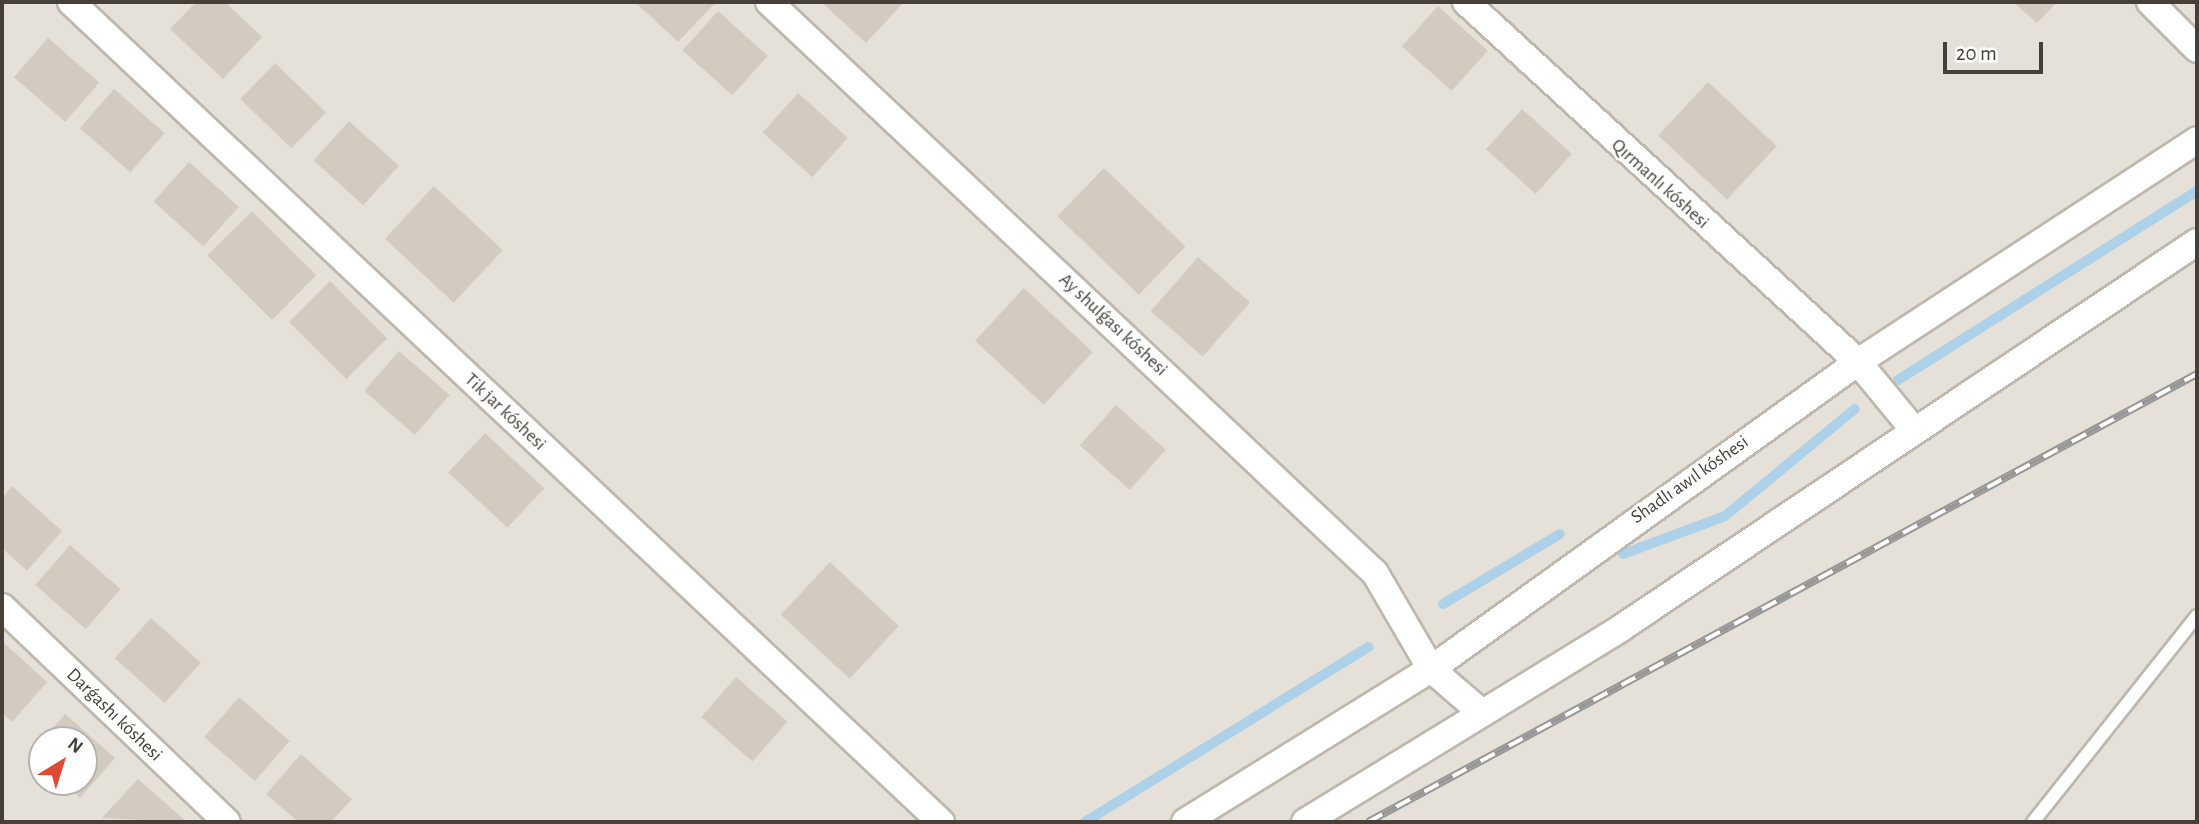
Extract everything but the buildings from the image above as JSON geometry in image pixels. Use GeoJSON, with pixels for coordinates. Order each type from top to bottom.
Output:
{"type":"FeatureCollection","features":[{"type":"Feature","properties":{"kind":"street","name":"Tik jar kóshesi"},"geometry":{"type":"LineString","coordinates":[[71,2],[941,822]]}},
{"type":"Feature","properties":{"kind":"street","name":"Ay shulǵası kóshesi"},"geometry":{"type":"LineString","coordinates":[[769,2],[1375,573],[1431,669],[1480,712]]}},
{"type":"Feature","properties":{"kind":"street","name":"Qırmanlı kóshesi"},"geometry":{"type":"LineString","coordinates":[[1466,2],[1858,362],[1914,430]]}},
{"type":"Feature","properties":{"kind":"street"},"geometry":{"type":"LineString","coordinates":[[2150,2],[2197,49]]}},
{"type":"Feature","properties":{"kind":"street","name":"Shadlı awıl kóshesi"},"geometry":{"type":"LineString","coordinates":[[1185,822],[1431,669],[1858,362],[2197,140]]}},
{"type":"Feature","properties":{"kind":"street"},"geometry":{"type":"LineString","coordinates":[[1305,822],[1620,628],[2197,242]]}},
{"type":"Feature","properties":{"kind":"street","name":"Darǵashı kóshesi"},"geometry":{"type":"LineString","coordinates":[[2,607],[226,822]]}},
{"type":"Feature","properties":{"kind":"lane"},"geometry":{"type":"LineString","coordinates":[[2032,822],[2197,616]]}},
{"type":"Feature","properties":{"kind":"shaded area"},"geometry":{"type":"Polygon","coordinates":[[[2,2],[2197,2],[2197,822],[2,822],[2,2]]]}},
{"type":"Feature","properties":{"kind":"waterway"},"geometry":{"type":"LineString","coordinates":[[1898,380],[2197,191]]}},
{"type":"Feature","properties":{"kind":"waterway"},"geometry":{"type":"LineString","coordinates":[[1623,554],[1725,516],[1855,409]]}},
{"type":"Feature","properties":{"kind":"waterway"},"geometry":{"type":"LineString","coordinates":[[1443,604],[1560,534]]}},
{"type":"Feature","properties":{"kind":"waterway"},"geometry":{"type":"LineString","coordinates":[[1085,822],[1368,647]]}},
{"type":"Feature","properties":{"kind":"railway"},"geometry":{"type":"LineString","coordinates":[[1368,822],[2197,374]]}}]}
